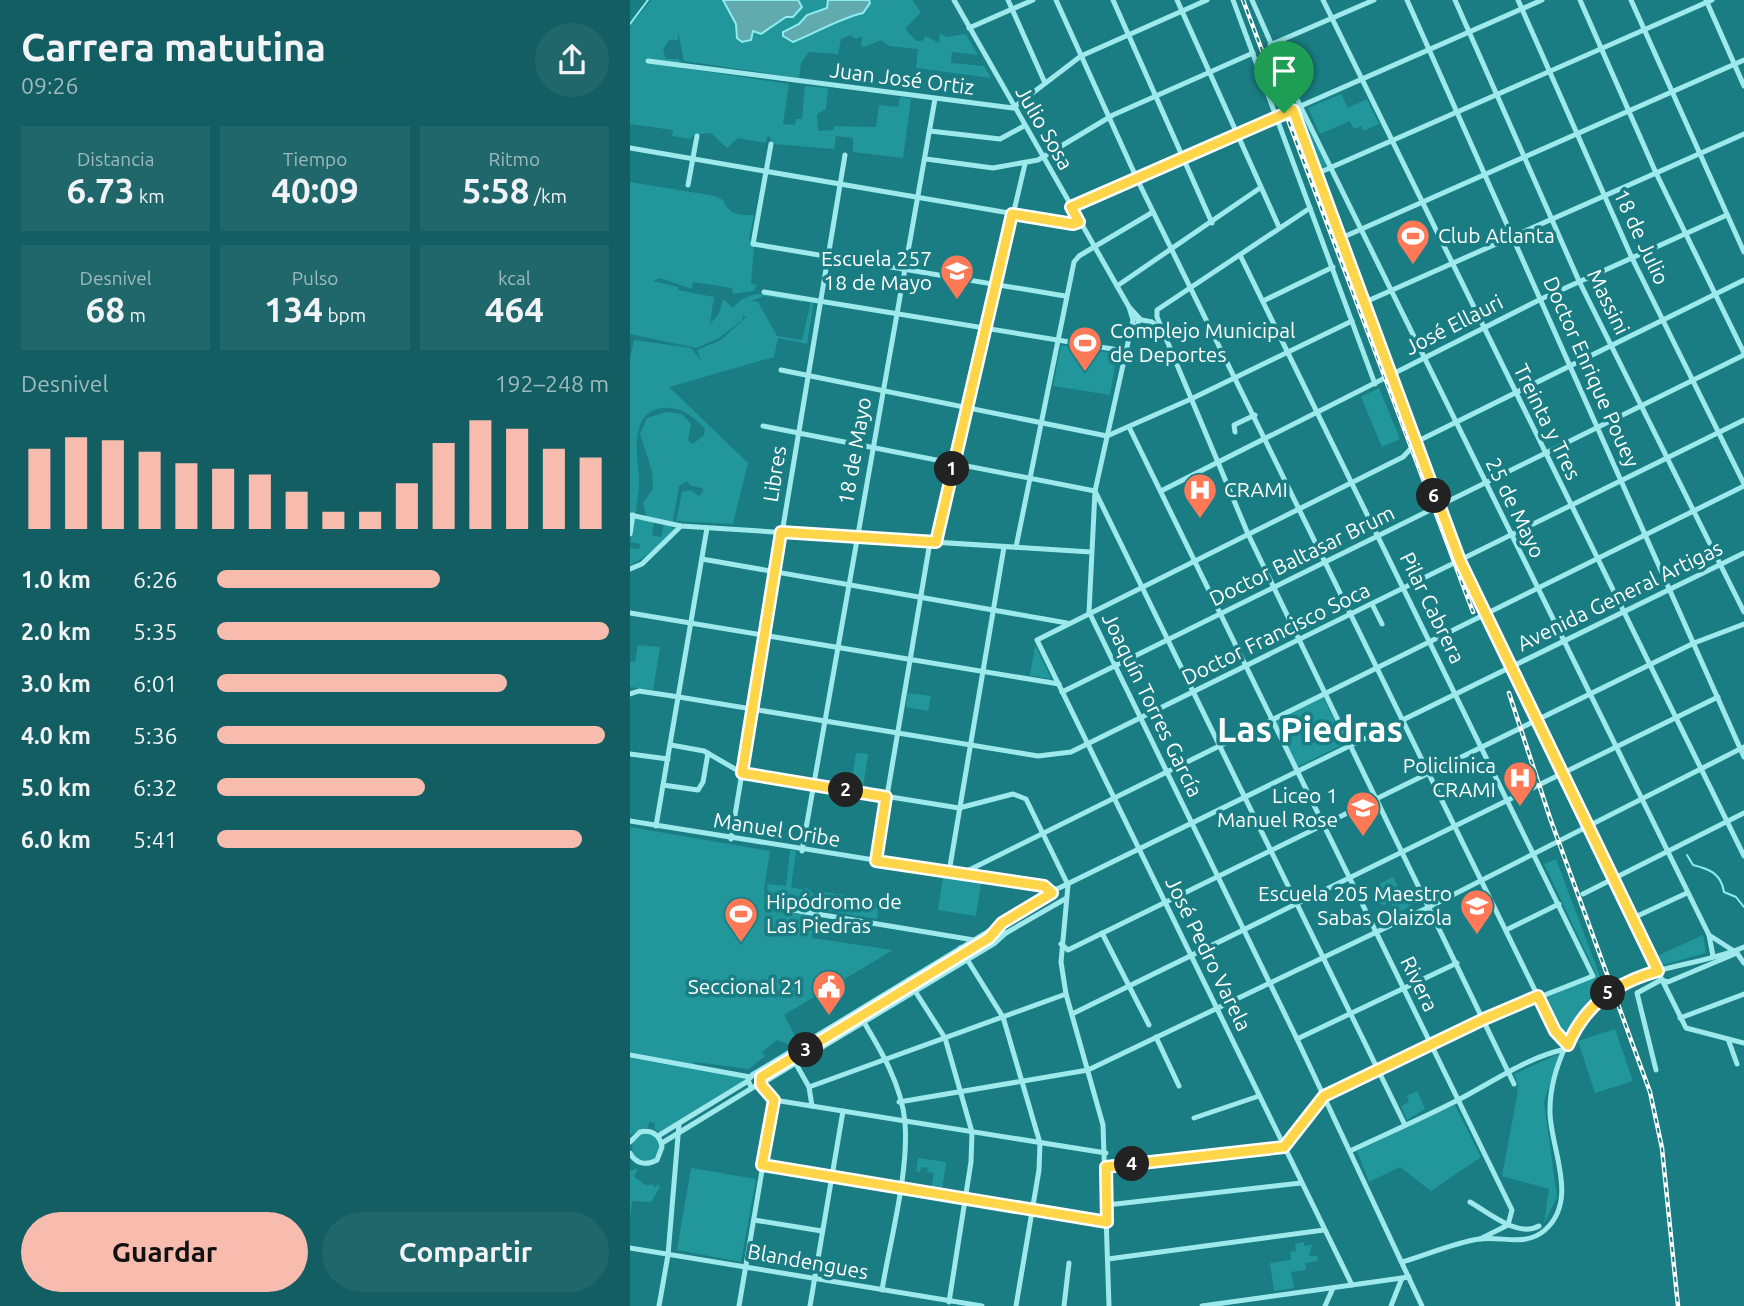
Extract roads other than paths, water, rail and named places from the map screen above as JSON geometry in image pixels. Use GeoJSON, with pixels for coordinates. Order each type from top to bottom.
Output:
{"type":"FeatureCollection","features":[{"type":"Feature","properties":{"kind":"street","name":"Julio Sosa"},"geometry":{"type":"LineString","coordinates":[[954,0],[1013,108],[1129,307]]}},
{"type":"Feature","properties":{"kind":"street"},"geometry":{"type":"LineString","coordinates":[[1008,0],[1045,83]]}},
{"type":"Feature","properties":{"kind":"street"},"geometry":{"type":"LineString","coordinates":[[969,28],[1033,0]]}},
{"type":"Feature","properties":{"kind":"street"},"geometry":{"type":"LineString","coordinates":[[1056,0],[1153,212],[1267,438],[1555,1031],[1567,1047]]}},
{"type":"Feature","properties":{"kind":"street"},"geometry":{"type":"LineString","coordinates":[[1113,0],[1212,223]]}},
{"type":"Feature","properties":{"kind":"street"},"geometry":{"type":"LineString","coordinates":[[1177,0],[1279,227]]}},
{"type":"Feature","properties":{"kind":"street"},"geometry":{"type":"LineString","coordinates":[[1013,108],[1081,56],[1207,0]]}},
{"type":"Feature","properties":{"kind":"street"},"geometry":{"type":"LineString","coordinates":[[1233,0],[1352,321],[1378,382]]}},
{"type":"Feature","properties":{"kind":"street"},"geometry":{"type":"LineString","coordinates":[[1252,0],[1281,66],[1293,110],[1339,239],[1438,506],[1509,667],[1686,1028],[1744,1043]]}},
{"type":"Feature","properties":{"kind":"street","name":"Treinta y Tres"},"geometry":{"type":"LineString","coordinates":[[1323,0],[1744,856]]}},
{"type":"Feature","properties":{"kind":"street"},"geometry":{"type":"LineString","coordinates":[[1270,46],[1374,0]]}},
{"type":"Feature","properties":{"kind":"street","name":"Doctor Enrique Pouey"},"geometry":{"type":"LineString","coordinates":[[1407,0],[1744,757]]}},
{"type":"Feature","properties":{"kind":"street","name":"Massini"},"geometry":{"type":"LineString","coordinates":[[1455,0],[1579,281],[1744,612]]}},
{"type":"Feature","properties":{"kind":"street","name":"18 de Julio"},"geometry":{"type":"LineString","coordinates":[[1518,0],[1632,258],[1744,485]]}},
{"type":"Feature","properties":{"kind":"street"},"geometry":{"type":"LineString","coordinates":[[1071,207],[1542,0]]}},
{"type":"Feature","properties":{"kind":"street"},"geometry":{"type":"LineString","coordinates":[[1580,0],[1656,173],[1744,354]]}},
{"type":"Feature","properties":{"kind":"street"},"geometry":{"type":"LineString","coordinates":[[1631,0],[1744,253]]}},
{"type":"Feature","properties":{"kind":"street"},"geometry":{"type":"LineString","coordinates":[[1316,174],[1708,1],[1744,86]]}},
{"type":"Feature","properties":{"kind":"street"},"geometry":{"type":"LineString","coordinates":[[926,159],[993,168],[1025,164],[1109,117],[1252,52]]}},
{"type":"Feature","properties":{"kind":"street"},"geometry":{"type":"LineString","coordinates":[[1339,239],[1744,60]]}},
{"type":"Feature","properties":{"kind":"street","name":"Juan José Ortiz"},"geometry":{"type":"LineString","coordinates":[[648,61],[1013,108]]}},
{"type":"Feature","properties":{"kind":"street","name":"25 de Mayo"},"geometry":{"type":"LineString","coordinates":[[1281,66],[1588,696],[1709,935]]}},
{"type":"Feature","properties":{"kind":"street","name":"18 de Mayo"},"geometry":{"type":"LineString","coordinates":[[802,850],[935,99]]}},
{"type":"Feature","properties":{"kind":"street"},"geometry":{"type":"LineString","coordinates":[[930,131],[1000,139],[1024,126]]}},
{"type":"Feature","properties":{"kind":"street"},"geometry":{"type":"LineString","coordinates":[[1363,303],[1744,134]]}},
{"type":"Feature","properties":{"kind":"street"},"geometry":{"type":"LineString","coordinates":[[688,186],[697,136]]}},
{"type":"Feature","properties":{"kind":"street"},"geometry":{"type":"LineString","coordinates":[[771,144],[753,244],[1065,296]]}},
{"type":"Feature","properties":{"kind":"street"},"geometry":{"type":"LineString","coordinates":[[630,148],[1012,214],[1073,224],[1079,222]]}},
{"type":"Feature","properties":{"kind":"street","name":"Libres"},"geometry":{"type":"LineString","coordinates":[[731,839],[750,710],[765,636],[845,155]]}},
{"type":"Feature","properties":{"kind":"street"},"geometry":{"type":"LineString","coordinates":[[876,861],[920,596],[1025,164]]}},
{"type":"Feature","properties":{"kind":"street"},"geometry":{"type":"LineString","coordinates":[[1117,286],[1260,188]]}},
{"type":"Feature","properties":{"kind":"street"},"geometry":{"type":"LineString","coordinates":[[1310,208],[1157,310],[1161,329],[1248,534],[1514,1084]]}},
{"type":"Feature","properties":{"kind":"street"},"geometry":{"type":"LineString","coordinates":[[1016,547],[1074,262],[1153,212]]}},
{"type":"Feature","properties":{"kind":"street","name":"José Ellauri"},"geometry":{"type":"LineString","coordinates":[[1161,491],[1541,299],[1727,215]]}},
{"type":"Feature","properties":{"kind":"street","name":"Pilar Cabrera"},"geometry":{"type":"LineString","coordinates":[[1240,255],[1593,976],[1538,996]]}},
{"type":"Feature","properties":{"kind":"street"},"geometry":{"type":"LineString","coordinates":[[1264,301],[1333,267]]}},
{"type":"Feature","properties":{"kind":"street"},"geometry":{"type":"LineString","coordinates":[[702,559],[1068,623],[1353,482],[1456,423],[1744,280]]}},
{"type":"Feature","properties":{"kind":"street"},"geometry":{"type":"LineString","coordinates":[[764,292],[1125,351]]}},
{"type":"Feature","properties":{"kind":"street"},"geometry":{"type":"LineString","coordinates":[[1129,307],[1136,312],[1140,320]]}},
{"type":"Feature","properties":{"kind":"street","name":"Joaquín Torres García"},"geometry":{"type":"LineString","coordinates":[[1129,307],[1133,326],[1125,351],[1095,492],[1089,612],[1219,876],[1402,1262],[1406,1278],[1422,1306]]}},
{"type":"Feature","properties":{"kind":"street"},"geometry":{"type":"LineString","coordinates":[[1132,316],[1152,322],[1161,329]]}},
{"type":"Feature","properties":{"kind":"street","name":"Joaquín Torres García"},"geometry":{"type":"LineString","coordinates":[[1125,351],[1140,320]]}},
{"type":"Feature","properties":{"kind":"street"},"geometry":{"type":"LineString","coordinates":[[781,370],[1107,436],[1237,378],[1352,321]]}},
{"type":"Feature","properties":{"kind":"street","name":"Doctor Baltasar Brum"},"geometry":{"type":"LineString","coordinates":[[1062,692],[1744,354]]}},
{"type":"Feature","properties":{"kind":"street"},"geometry":{"type":"LineString","coordinates":[[1235,432],[1234,425],[1255,415]]}},
{"type":"Feature","properties":{"kind":"street","name":"Doctor Francisco Soca"},"geometry":{"type":"LineString","coordinates":[[630,694],[639,691],[1047,756],[1070,752],[1744,420]]}},
{"type":"Feature","properties":{"kind":"street"},"geometry":{"type":"LineString","coordinates":[[763,426],[1095,492],[1405,1125]]}},
{"type":"Feature","properties":{"kind":"street","name":"Rivera"},"geometry":{"type":"LineString","coordinates":[[1129,427],[1511,1210],[1508,1225]]}},
{"type":"Feature","properties":{"kind":"street"},"geometry":{"type":"LineString","coordinates":[[961,874],[1744,485]]}},
{"type":"Feature","properties":{"kind":"street"},"geometry":{"type":"LineString","coordinates":[[630,534],[631,515],[681,526],[1091,552]]}},
{"type":"Feature","properties":{"kind":"street"},"geometry":{"type":"LineString","coordinates":[[630,569],[642,564],[681,526]]}},
{"type":"Feature","properties":{"kind":"street"},"geometry":{"type":"LineString","coordinates":[[656,826],[707,528]]}},
{"type":"Feature","properties":{"kind":"street"},"geometry":{"type":"LineString","coordinates":[[948,872],[1004,547]]}},
{"type":"Feature","properties":{"kind":"street","name":"Avenida General Artigas"},"geometry":{"type":"LineString","coordinates":[[1002,923],[1058,889],[1744,553]]}},
{"type":"Feature","properties":{"kind":"street"},"geometry":{"type":"LineString","coordinates":[[1372,604],[1382,624]]}},
{"type":"Feature","properties":{"kind":"street"},"geometry":{"type":"LineString","coordinates":[[630,613],[1059,684]]}},
{"type":"Feature","properties":{"kind":"street","name":"José Pedro Varela"},"geometry":{"type":"LineString","coordinates":[[1068,623],[1038,638],[1352,1285]]}},
{"type":"Feature","properties":{"kind":"street"},"geometry":{"type":"LineString","coordinates":[[1061,957],[1068,950],[1102,933],[1325,826],[1693,643],[1744,624]]}},
{"type":"Feature","properties":{"kind":"street"},"geometry":{"type":"LineString","coordinates":[[1072,1014],[1717,697]]}},
{"type":"Feature","properties":{"kind":"street"},"geometry":{"type":"LineString","coordinates":[[671,745],[708,753],[742,773],[886,797],[959,808],[1018,794],[1029,803],[1068,885],[1063,913],[1061,957],[1066,995],[1098,1101],[1106,1153],[1109,1306]]}},
{"type":"Feature","properties":{"kind":"street"},"geometry":{"type":"LineString","coordinates":[[899,1102],[1088,1069],[1429,907],[1702,771],[1742,748]]}},
{"type":"Feature","properties":{"kind":"street"},"geometry":{"type":"LineString","coordinates":[[663,785],[698,790],[703,782],[708,753]]}},
{"type":"Feature","properties":{"kind":"street"},"geometry":{"type":"LineString","coordinates":[[630,754],[668,759]]}},
{"type":"Feature","properties":{"kind":"street"},"geometry":{"type":"LineString","coordinates":[[1583,894],[1744,813]]}},
{"type":"Feature","properties":{"kind":"street","name":"Manuel Oribe"},"geometry":{"type":"LineString","coordinates":[[630,821],[1058,889]]}},
{"type":"Feature","properties":{"kind":"street"},"geometry":{"type":"LineString","coordinates":[[1044,886],[1052,893],[1052,898],[1063,913]]}},
{"type":"Feature","properties":{"kind":"street"},"geometry":{"type":"LineString","coordinates":[[1058,889],[1066,896]]}},
{"type":"Feature","properties":{"kind":"street"},"geometry":{"type":"LineString","coordinates":[[1633,918],[1687,893]]}},
{"type":"Feature","properties":{"kind":"street"},"geometry":{"type":"LineString","coordinates":[[630,1055],[761,1082],[796,1065],[860,1017],[912,986],[968,960],[1066,896]]}},
{"type":"Feature","properties":{"kind":"street"},"geometry":{"type":"LineString","coordinates":[[1506,930],[1559,904]]}},
{"type":"Feature","properties":{"kind":"street"},"geometry":{"type":"LineString","coordinates":[[781,908],[974,940]]}},
{"type":"Feature","properties":{"kind":"street"},"geometry":{"type":"LineString","coordinates":[[1009,919],[1014,928]]}},
{"type":"Feature","properties":{"kind":"street"},"geometry":{"type":"LineString","coordinates":[[660,1139],[750,1080],[912,986],[974,940],[1002,923]]}},
{"type":"Feature","properties":{"kind":"street"},"geometry":{"type":"LineString","coordinates":[[995,934],[1002,923]]}},
{"type":"Feature","properties":{"kind":"street"},"geometry":{"type":"LineString","coordinates":[[962,951],[995,934],[1006,933]]}},
{"type":"Feature","properties":{"kind":"street"},"geometry":{"type":"LineString","coordinates":[[1102,933],[1149,1025]]}},
{"type":"Feature","properties":{"kind":"street"},"geometry":{"type":"LineString","coordinates":[[1709,935],[1736,952],[1744,963]]}},
{"type":"Feature","properties":{"kind":"street"},"geometry":{"type":"LineString","coordinates":[[1709,935],[1713,956]]}},
{"type":"Feature","properties":{"kind":"street"},"geometry":{"type":"LineString","coordinates":[[1061,944],[1068,950]]}},
{"type":"Feature","properties":{"kind":"street"},"geometry":{"type":"LineString","coordinates":[[1656,1070],[1637,993],[1661,980],[1668,982],[1744,947]]}},
{"type":"Feature","properties":{"kind":"street"},"geometry":{"type":"LineString","coordinates":[[962,951],[1003,1017],[1040,1143],[1039,1170],[1016,1306]]}},
{"type":"Feature","properties":{"kind":"street"},"geometry":{"type":"LineString","coordinates":[[1480,1239],[1531,1238],[1544,1231],[1558,1213],[1562,1190],[1550,1108],[1554,1083],[1567,1047],[1584,1017],[1615,988],[1658,971],[1736,952]]}},
{"type":"Feature","properties":{"kind":"street"},"geometry":{"type":"LineString","coordinates":[[1297,1039],[1457,963]]}},
{"type":"Feature","properties":{"kind":"street"},"geometry":{"type":"LineString","coordinates":[[912,986],[945,1038],[972,1132],[949,1301]]}},
{"type":"Feature","properties":{"kind":"street"},"geometry":{"type":"LineString","coordinates":[[1681,1018],[1744,994]]}},
{"type":"Feature","properties":{"kind":"street"},"geometry":{"type":"LineString","coordinates":[[809,1087],[1066,995]]}},
{"type":"Feature","properties":{"kind":"street"},"geometry":{"type":"LineString","coordinates":[[1106,1167],[1284,1147],[1324,1096],[1431,1043],[1538,996]]}},
{"type":"Feature","properties":{"kind":"street"},"geometry":{"type":"LineString","coordinates":[[860,1017],[886,1060],[905,1121],[905,1148],[881,1290]]}},
{"type":"Feature","properties":{"kind":"street"},"geometry":{"type":"LineString","coordinates":[[1156,1037],[1179,1086]]}},
{"type":"Feature","properties":{"kind":"street"},"geometry":{"type":"LineString","coordinates":[[1728,1039],[1737,1064]]}},
{"type":"Feature","properties":{"kind":"street"},"geometry":{"type":"LineString","coordinates":[[1350,1151],[1458,1100],[1510,1071],[1567,1047]]}},
{"type":"Feature","properties":{"kind":"street"},"geometry":{"type":"LineString","coordinates":[[790,1056],[809,1087],[812,1106]]}},
{"type":"Feature","properties":{"kind":"street"},"geometry":{"type":"LineString","coordinates":[[761,1082],[790,1056]]}},
{"type":"Feature","properties":{"kind":"street"},"geometry":{"type":"LineString","coordinates":[[750,1080],[761,1082],[774,1100],[1106,1153]]}},
{"type":"Feature","properties":{"kind":"street"},"geometry":{"type":"LineString","coordinates":[[1194,1118],[1259,1096]]}},
{"type":"Feature","properties":{"kind":"street"},"geometry":{"type":"LineString","coordinates":[[739,1306],[774,1100]]}},
{"type":"Feature","properties":{"kind":"street"},"geometry":{"type":"LineString","coordinates":[[810,1306],[843,1111]]}},
{"type":"Feature","properties":{"kind":"street"},"geometry":{"type":"LineString","coordinates":[[659,1306],[668,1255],[679,1127]]}},
{"type":"Feature","properties":{"kind":"street"},"geometry":{"type":"LineString","coordinates":[[630,1142],[640,1132],[650,1131],[660,1139]]}},
{"type":"Feature","properties":{"kind":"street"},"geometry":{"type":"LineString","coordinates":[[660,1139],[660,1155]]}},
{"type":"Feature","properties":{"kind":"street"},"geometry":{"type":"LineString","coordinates":[[630,1153],[636,1161],[652,1163],[660,1155],[676,1152]]}},
{"type":"Feature","properties":{"kind":"street"},"geometry":{"type":"LineString","coordinates":[[630,1167],[636,1161]]}},
{"type":"Feature","properties":{"kind":"street"},"geometry":{"type":"LineString","coordinates":[[762,1165],[1107,1222]]}},
{"type":"Feature","properties":{"kind":"street"},"geometry":{"type":"LineString","coordinates":[[1107,1205],[1301,1183]]}},
{"type":"Feature","properties":{"kind":"street"},"geometry":{"type":"LineString","coordinates":[[1470,1202],[1508,1225],[1525,1231],[1539,1226]]}},
{"type":"Feature","properties":{"kind":"street"},"geometry":{"type":"LineString","coordinates":[[754,1220],[822,1231]]}},
{"type":"Feature","properties":{"kind":"street"},"geometry":{"type":"LineString","coordinates":[[1402,1262],[1480,1239],[1508,1225]]}},
{"type":"Feature","properties":{"kind":"street"},"geometry":{"type":"LineString","coordinates":[[1108,1259],[1324,1230]]}},
{"type":"Feature","properties":{"kind":"street","name":"Blandengues"},"geometry":{"type":"LineString","coordinates":[[630,1248],[982,1306]]}},
{"type":"Feature","properties":{"kind":"street"},"geometry":{"type":"LineString","coordinates":[[1064,1306],[1069,1264]]}},
{"type":"Feature","properties":{"kind":"street"},"geometry":{"type":"LineString","coordinates":[[1202,1306],[1406,1278]]}},
{"type":"Feature","properties":{"kind":"street"},"geometry":{"type":"LineString","coordinates":[[1391,1306],[1406,1278]]}},
{"type":"Feature","properties":{"kind":"street"},"geometry":{"type":"LineString","coordinates":[[1325,1306],[1333,1288]]}},
{"type":"Feature","properties":{"kind":"street"},"geometry":{"type":"LineString","coordinates":[[1259,1306],[1262,1298]]}},
{"type":"Feature","properties":{"kind":"waterway"},"geometry":{"type":"LineString","coordinates":[[630,24],[648,0]]}},
{"type":"Feature","properties":{"kind":"waterway"},"geometry":{"type":"LineString","coordinates":[[1687,855],[1693,865],[1709,870],[1717,876],[1724,892],[1736,897],[1744,907]]}},
{"type":"Feature","properties":{"kind":"railway"},"geometry":{"type":"LineString","coordinates":[[1243,0],[1473,612]]}},
{"type":"Feature","properties":{"kind":"railway"},"geometry":{"type":"LineString","coordinates":[[1509,693],[1550,818],[1650,1092],[1662,1148],[1678,1306]]}},
{"type":"Feature","properties":{"kind":"place","name":"Club Atlanta"},"geometry":{"type":"Point","coordinates":[1413,266]}},
{"type":"Feature","properties":{"kind":"place","name":"Escuela 257 18 de Mayo"},"geometry":{"type":"Point","coordinates":[957,301]}},
{"type":"Feature","properties":{"kind":"place","name":"Complejo Municipal de Deportes"},"geometry":{"type":"Point","coordinates":[1085,373]}},
{"type":"Feature","properties":{"kind":"place","name":"CRAMI"},"geometry":{"type":"Point","coordinates":[1200,520]}},
{"type":"Feature","properties":{"kind":"place","name":"Policlinica CRAMI"},"geometry":{"type":"Point","coordinates":[1520,808]}},
{"type":"Feature","properties":{"kind":"place","name":"Liceo 1 Manuel Rose"},"geometry":{"type":"Point","coordinates":[1363,838]}},
{"type":"Feature","properties":{"kind":"place","name":"Escuela 205 Maestro Sabas Olaizola"},"geometry":{"type":"Point","coordinates":[1477,936]}},
{"type":"Feature","properties":{"kind":"place","name":"Hipódromo de Las Piedras"},"geometry":{"type":"Point","coordinates":[741,944]}},
{"type":"Feature","properties":{"kind":"place","name":"Seccional 21"},"geometry":{"type":"Point","coordinates":[829,1017]}},
{"type":"Feature","properties":{"kind":"district","name":"Las Piedras"},"geometry":{"type":"Point","coordinates":[1310,730]}}]}
